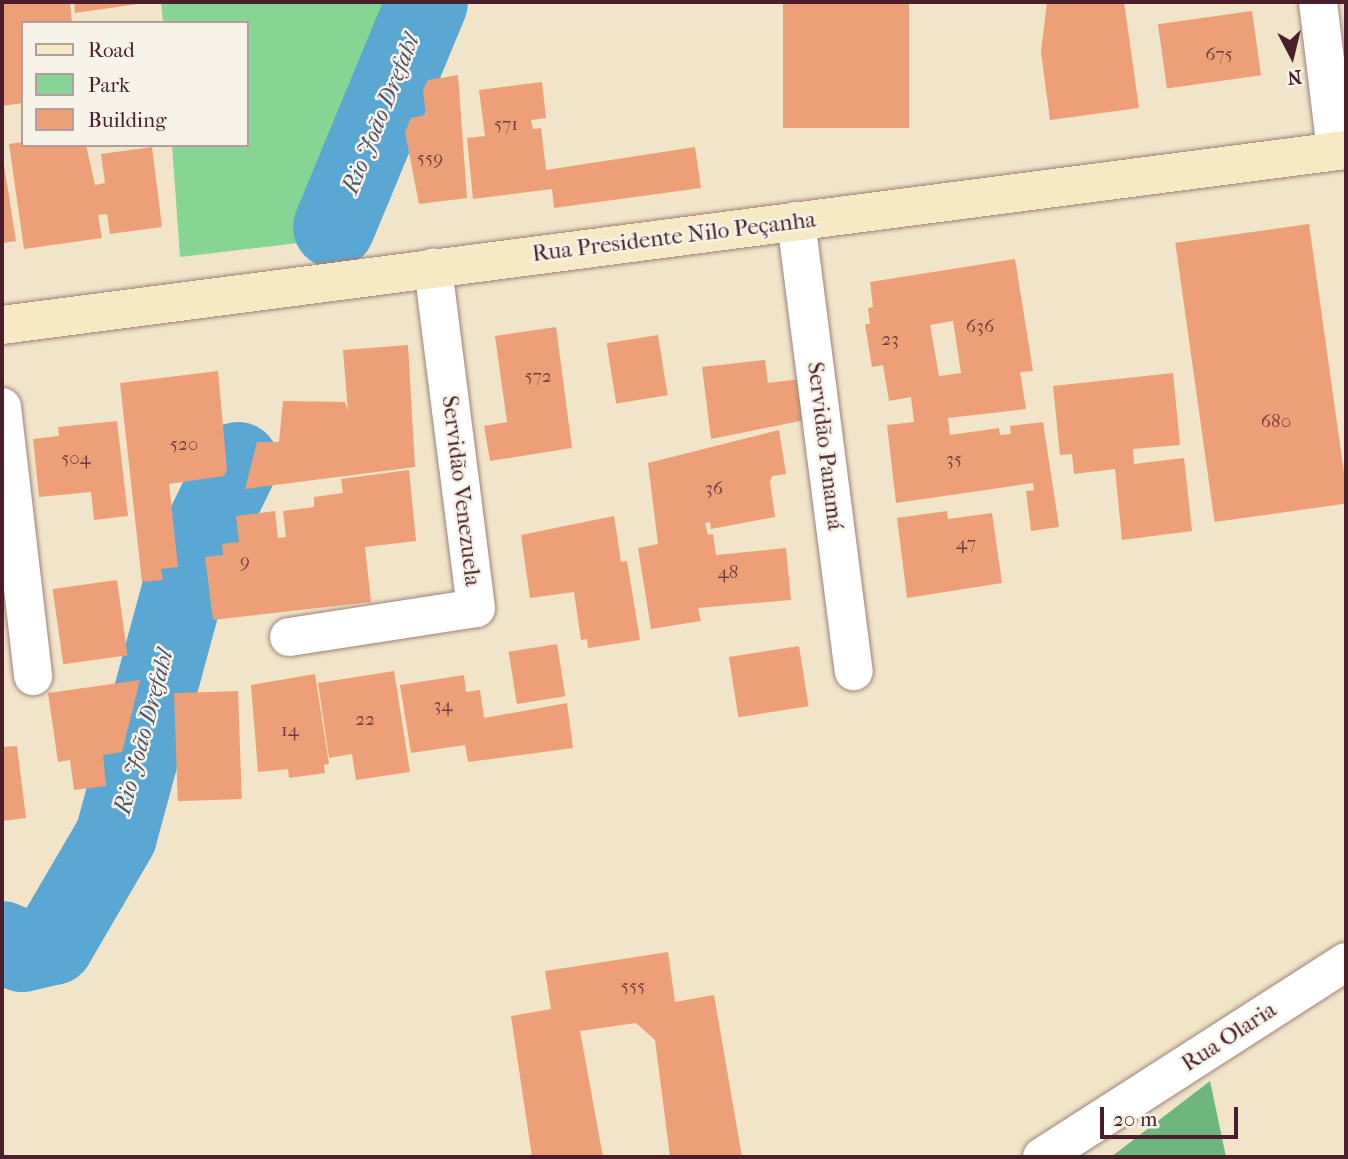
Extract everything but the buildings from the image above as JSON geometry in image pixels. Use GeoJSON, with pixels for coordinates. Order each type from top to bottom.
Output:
{"type":"FeatureCollection","features":[{"type":"Feature","properties":{"kind":"street"},"geometry":{"type":"LineString","coordinates":[[1318,2],[1341,151]]}},
{"type":"Feature","properties":{"kind":"street","name":"Rua Presidente Nilo Peçanha"},"geometry":{"type":"LineString","coordinates":[[2,325],[1341,151]]}},
{"type":"Feature","properties":{"kind":"street","name":"Servidão Panamá"},"geometry":{"type":"LineString","coordinates":[[796,221],[854,671]]}},
{"type":"Feature","properties":{"kind":"street","name":"Servidão Venezuela"},"geometry":{"type":"LineString","coordinates":[[289,637],[476,608],[433,268]]}},
{"type":"Feature","properties":{"kind":"street"},"geometry":{"type":"LineString","coordinates":[[2,407],[33,676]]}},
{"type":"Feature","properties":{"kind":"street","name":"Rua Olaria"},"geometry":{"type":"LineString","coordinates":[[1042,1157],[1346,962]]}},
{"type":"Feature","properties":{"kind":"green space"},"geometry":{"type":"Polygon","coordinates":[[[161,2],[454,2],[358,236],[180,257],[172,147],[248,147],[248,21],[163,21],[161,2]]]}},
{"type":"Feature","properties":{"kind":"green space"},"geometry":{"type":"Polygon","coordinates":[[[1210,1081],[1226,1157],[1111,1157],[1210,1081]]]}},
{"type":"Feature","properties":{"kind":"waterway","name":"Rio João Drefahl"},"geometry":{"type":"LineString","coordinates":[[334,227],[427,2]]}},
{"type":"Feature","properties":{"kind":"waterway","name":"Rio João Drefahl"},"geometry":{"type":"LineString","coordinates":[[2,942],[22,951],[53,944],[116,836],[191,559],[238,463]]}}]}
